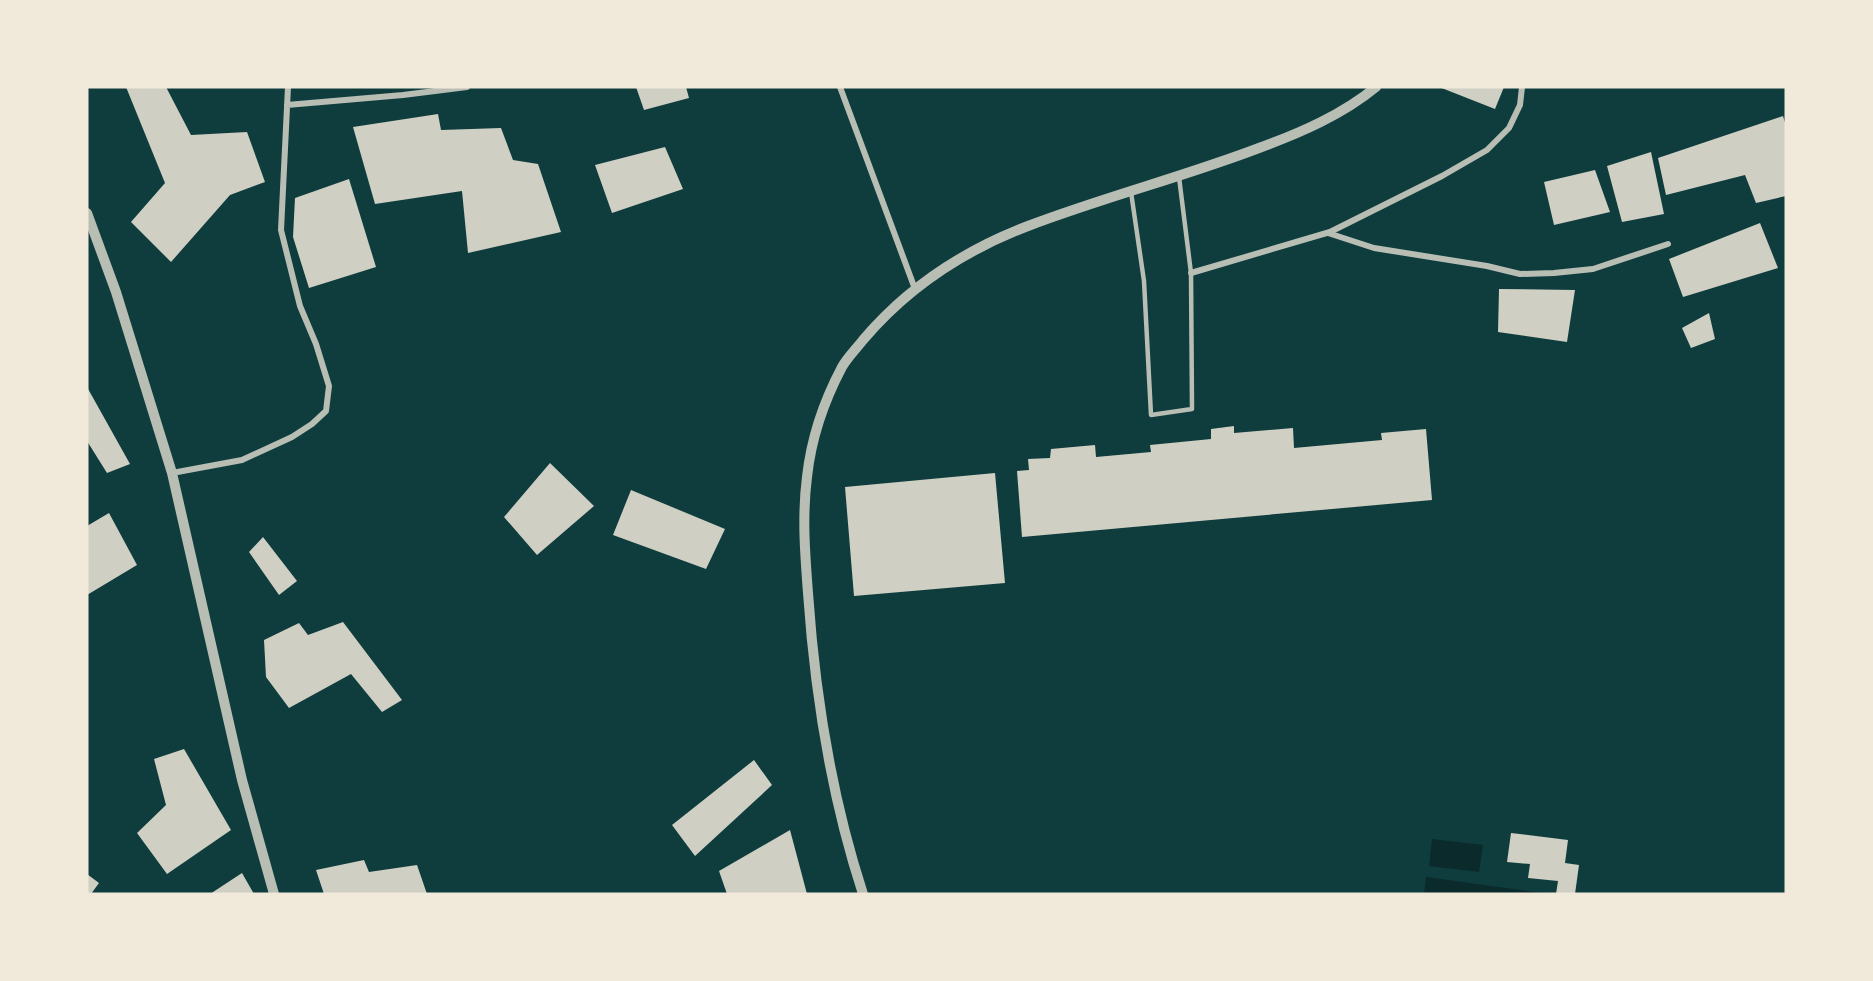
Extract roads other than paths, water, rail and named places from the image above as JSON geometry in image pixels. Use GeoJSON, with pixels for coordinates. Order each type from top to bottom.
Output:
{"type":"FeatureCollection","features":[{"type":"Feature","properties":{"kind":"street"},"geometry":{"type":"LineString","coordinates":[[172,473],[242,460],[292,437],[312,424],[326,411],[329,386],[316,344],[300,306],[281,230],[288,87]]}},
{"type":"Feature","properties":{"kind":"street"},"geometry":{"type":"LineString","coordinates":[[287,105],[467,87]]}},
{"type":"Feature","properties":{"kind":"street"},"geometry":{"type":"LineString","coordinates":[[840,87],[915,289]]}},
{"type":"Feature","properties":{"kind":"street"},"geometry":{"type":"LineString","coordinates":[[863,894],[847,846],[819,710],[804,531],[807,477],[818,425],[843,365],[900,301],[938,272],[973,252],[1027,226],[1208,168],[1298,133],[1358,102],[1376,87]]}},
{"type":"Feature","properties":{"kind":"street"},"geometry":{"type":"LineString","coordinates":[[1191,273],[1328,233],[1442,176],[1487,150],[1509,128],[1520,105],[1522,87]]}},
{"type":"Feature","properties":{"kind":"street"},"geometry":{"type":"LineString","coordinates":[[87,213],[116,292],[172,473],[242,780],[274,894]]}},
{"type":"Feature","properties":{"kind":"street"},"geometry":{"type":"LineString","coordinates":[[1328,233],[1374,248],[1487,266],[1520,274],[1593,269],[1668,244]]}},
{"type":"Feature","properties":{"kind":"lane"},"geometry":{"type":"LineString","coordinates":[[1131,192],[1144,281],[1151,415],[1192,409],[1191,273],[1179,177]]}},
{"type":"Feature","properties":{"kind":"water"},"geometry":{"type":"Polygon","coordinates":[[[1432,839],[1483,845],[1479,872],[1429,866],[1432,839]]]}},
{"type":"Feature","properties":{"kind":"water"},"geometry":{"type":"Polygon","coordinates":[[[1426,877],[1542,893],[1542,894],[1424,894],[1426,877]]]}}]}
